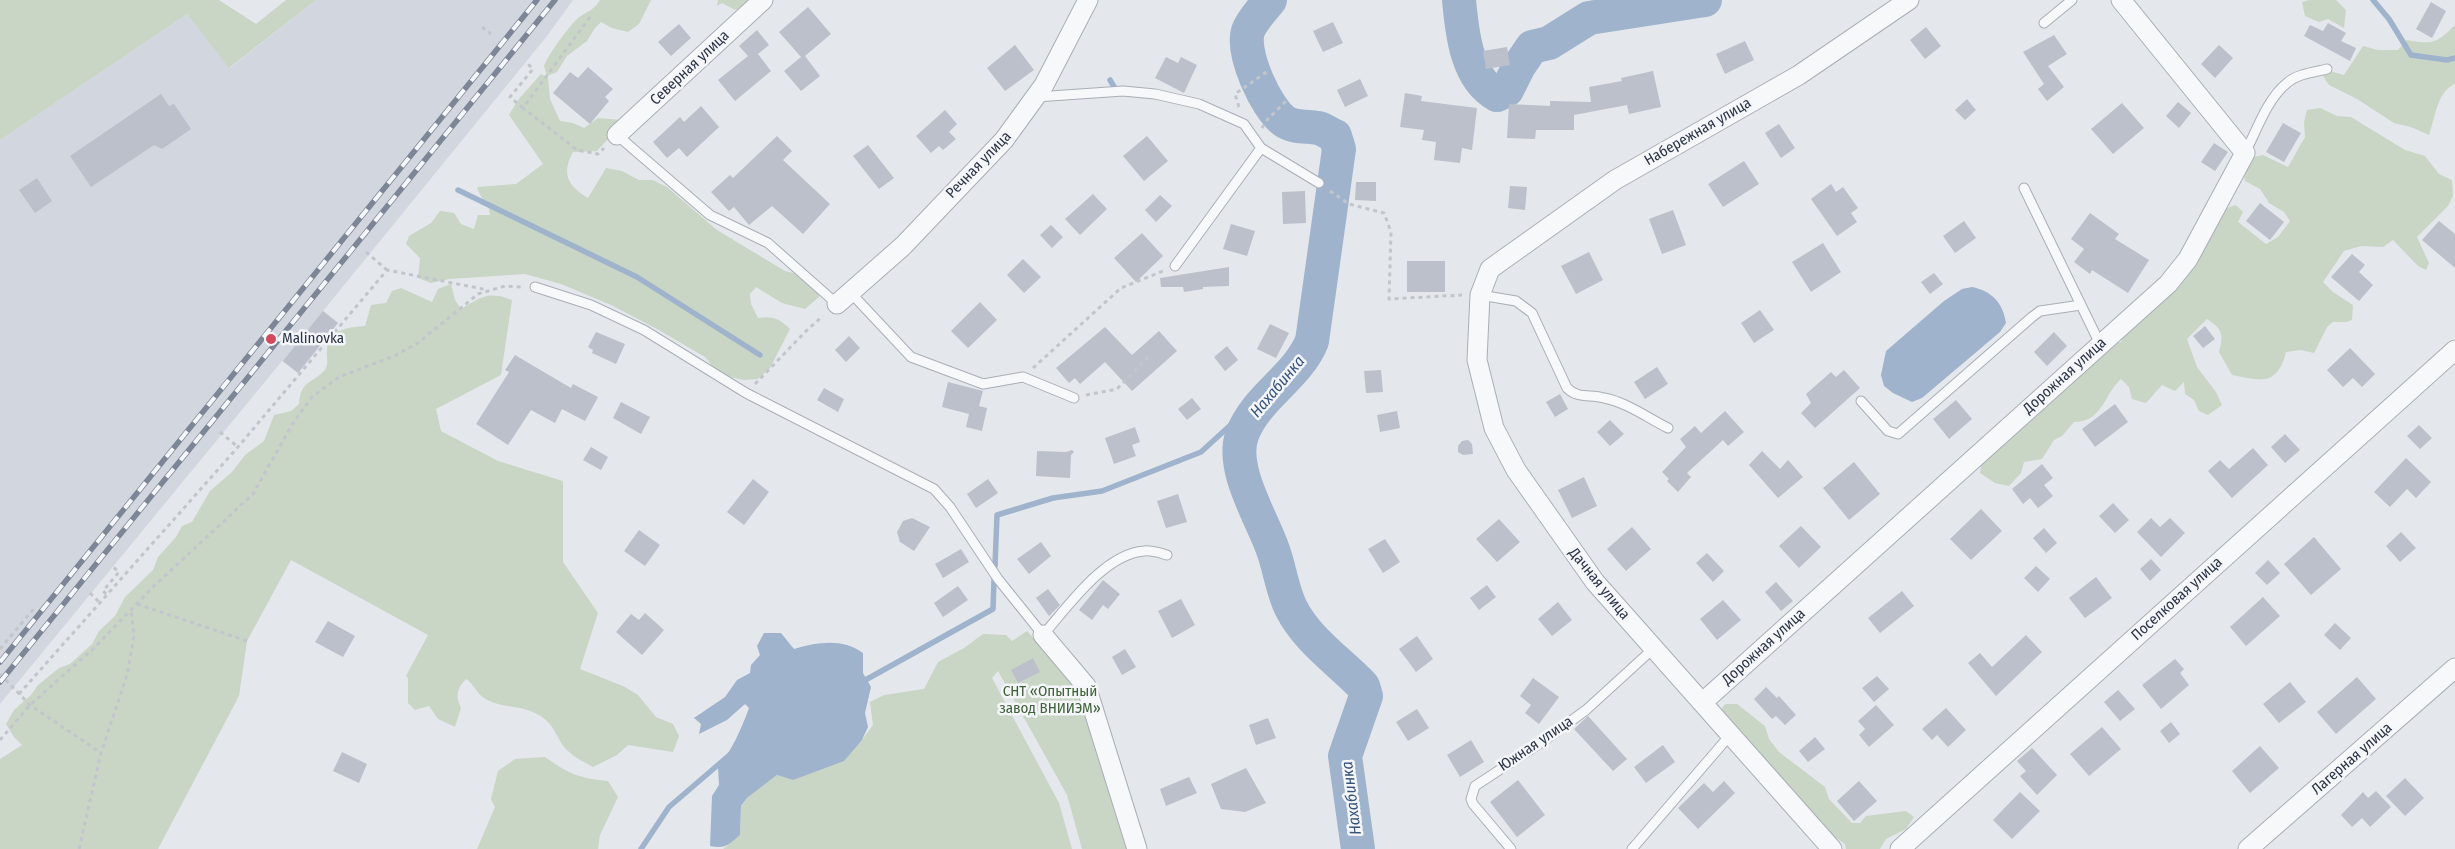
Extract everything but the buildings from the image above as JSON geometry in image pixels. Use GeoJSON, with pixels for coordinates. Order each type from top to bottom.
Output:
{"type":"FeatureCollection","features":[{"type":"Feature","properties":{"kind":"street","name":"Северная улица"},"geometry":{"type":"LineString","coordinates":[[617,135],[764,0]]}},
{"type":"Feature","properties":{"kind":"street","name":"Речная улица"},"geometry":{"type":"LineString","coordinates":[[844,298],[903,246],[954,190],[983,164],[1026,113],[1088,0]]}},
{"type":"Feature","properties":{"kind":"street","name":"Набережная улица"},"geometry":{"type":"LineString","coordinates":[[1490,269],[1615,180],[1799,75],[1909,0]]}},
{"type":"Feature","properties":{"kind":"street"},"geometry":{"type":"LineString","coordinates":[[2121,0],[2245,153]]}},
{"type":"Feature","properties":{"kind":"street","name":"Дорожная улица"},"geometry":{"type":"LineString","coordinates":[[1703,702],[2168,284],[2188,259],[2245,153]]}},
{"type":"Feature","properties":{"kind":"street","name":"Дачная улица"},"geometry":{"type":"LineString","coordinates":[[1490,269],[1480,295],[1477,360],[1494,428],[1516,470],[1552,525],[1594,582],[1703,702],[1832,849]]}},
{"type":"Feature","properties":{"kind":"street","name":"Поселковая улица"},"geometry":{"type":"LineString","coordinates":[[1900,849],[2455,350]]}},
{"type":"Feature","properties":{"kind":"street"},"geometry":{"type":"LineString","coordinates":[[1043,636],[1086,686],[1137,849]]}},
{"type":"Feature","properties":{"kind":"street","name":"Лагерная улица"},"geometry":{"type":"LineString","coordinates":[[2248,849],[2455,668]]}},
{"type":"Feature","properties":{"kind":"lane"},"geometry":{"type":"LineString","coordinates":[[2044,23],[2072,0]]}},
{"type":"Feature","properties":{"kind":"lane"},"geometry":{"type":"LineString","coordinates":[[2245,153],[2275,95],[2288,81],[2307,73],[2327,69]]}},
{"type":"Feature","properties":{"kind":"lane"},"geometry":{"type":"LineString","coordinates":[[1036,97],[1123,91],[1155,94],[1199,104],[1244,124],[1261,148],[1323,186]]}},
{"type":"Feature","properties":{"kind":"lane"},"geometry":{"type":"LineString","coordinates":[[617,135],[710,215],[768,243],[844,298],[911,357],[983,384],[1024,377],[1074,398]]}},
{"type":"Feature","properties":{"kind":"lane"},"geometry":{"type":"LineString","coordinates":[[1175,266],[1261,148]]}},
{"type":"Feature","properties":{"kind":"lane"},"geometry":{"type":"LineString","coordinates":[[2024,188],[2100,344]]}},
{"type":"Feature","properties":{"kind":"lane"},"geometry":{"type":"LineString","coordinates":[[536,288],[591,305],[644,330],[746,394],[934,489],[950,507],[998,579],[1043,636],[1087,585],[1113,563],[1128,555],[1144,551],[1166,555]]}},
{"type":"Feature","properties":{"kind":"lane"},"geometry":{"type":"LineString","coordinates":[[1480,295],[1516,302],[1532,313],[1567,388],[1572,393],[1578,396],[1608,399],[1668,428]]}},
{"type":"Feature","properties":{"kind":"lane"},"geometry":{"type":"LineString","coordinates":[[1861,401],[1888,431],[1898,434],[2036,314],[2049,309],[2081,305]]}},
{"type":"Feature","properties":{"kind":"lane","name":"Южная улица"},"geometry":{"type":"LineString","coordinates":[[1511,849],[1473,804],[1471,799],[1475,786],[1545,740],[1586,710],[1654,648]]}},
{"type":"Feature","properties":{"kind":"lane"},"geometry":{"type":"LineString","coordinates":[[1634,848],[1731,734]]}},
{"type":"Feature","properties":{"kind":"path"},"geometry":{"type":"LineString","coordinates":[[523,108],[590,17]]}},
{"type":"Feature","properties":{"kind":"path"},"geometry":{"type":"LineString","coordinates":[[482,27],[491,34]]}},
{"type":"Feature","properties":{"kind":"path"},"geometry":{"type":"LineString","coordinates":[[526,62],[533,68],[510,97],[523,108],[577,150],[598,154],[617,135]]}},
{"type":"Feature","properties":{"kind":"path"},"geometry":{"type":"LineString","coordinates":[[1234,94],[1268,71]]}},
{"type":"Feature","properties":{"kind":"path"},"geometry":{"type":"LineString","coordinates":[[1267,120],[1288,99]]}},
{"type":"Feature","properties":{"kind":"path"},"geometry":{"type":"LineString","coordinates":[[1323,186],[1349,204],[1384,213],[1391,232],[1389,299],[1480,295]]}},
{"type":"Feature","properties":{"kind":"path"},"geometry":{"type":"LineString","coordinates":[[366,252],[387,270],[489,290]]}},
{"type":"Feature","properties":{"kind":"path"},"geometry":{"type":"LineString","coordinates":[[1024,377],[1121,288],[1175,266]]}},
{"type":"Feature","properties":{"kind":"path"},"geometry":{"type":"LineString","coordinates":[[19,694],[238,447],[387,270]]}},
{"type":"Feature","properties":{"kind":"path"},"geometry":{"type":"LineString","coordinates":[[0,740],[30,705],[94,648],[131,609],[253,494],[293,423],[312,397],[339,377],[394,356],[418,343],[471,298],[504,286],[536,288]]}},
{"type":"Feature","properties":{"kind":"path"},"geometry":{"type":"LineString","coordinates":[[766,372],[808,328]]}},
{"type":"Feature","properties":{"kind":"path"},"geometry":{"type":"LineString","coordinates":[[1074,398],[1117,389],[1148,357]]}},
{"type":"Feature","properties":{"kind":"path"},"geometry":{"type":"LineString","coordinates":[[220,432],[238,447]]}},
{"type":"Feature","properties":{"kind":"path"},"geometry":{"type":"LineString","coordinates":[[106,594],[103,591],[118,572],[112,566]]}},
{"type":"Feature","properties":{"kind":"path"},"geometry":{"type":"LineString","coordinates":[[90,593],[99,602]]}},
{"type":"Feature","properties":{"kind":"path"},"geometry":{"type":"LineString","coordinates":[[137,604],[248,641]]}},
{"type":"Feature","properties":{"kind":"path"},"geometry":{"type":"LineString","coordinates":[[0,650],[36,606]]}},
{"type":"Feature","properties":{"kind":"path"},"geometry":{"type":"LineString","coordinates":[[79,849],[101,753],[127,675],[134,636],[131,609]]}},
{"type":"Feature","properties":{"kind":"path"},"geometry":{"type":"LineString","coordinates":[[0,674],[30,705],[101,753]]}},
{"type":"Feature","properties":{"kind":"shaded area"},"geometry":{"type":"Polygon","coordinates":[[[316,0],[573,0],[547,36],[323,311],[338,323],[298,373],[282,361],[0,704],[0,140],[187,14],[230,68],[316,0]]]}},
{"type":"Feature","properties":{"kind":"green space"},"geometry":{"type":"Polygon","coordinates":[[[0,0],[219,0],[256,24],[286,0],[316,0],[229,68],[187,14],[0,140],[0,0]]]}},
{"type":"Feature","properties":{"kind":"green space"},"geometry":{"type":"Polygon","coordinates":[[[600,0],[651,0],[639,24],[628,32],[612,28],[601,22],[587,41],[567,56],[557,72],[547,76],[544,66],[558,42],[579,17],[594,7],[600,0]]]}},
{"type":"Feature","properties":{"kind":"green space"},"geometry":{"type":"Polygon","coordinates":[[[718,0],[748,0],[742,8],[735,10],[722,3],[717,6],[718,0]]]}},
{"type":"Feature","properties":{"kind":"green space"},"geometry":{"type":"Polygon","coordinates":[[[2309,0],[2336,0],[2346,10],[2344,28],[2328,19],[2319,22],[2305,16],[2302,2],[2309,0]]]}},
{"type":"Feature","properties":{"kind":"green space"},"geometry":{"type":"Polygon","coordinates":[[[2455,25],[2455,84],[2440,99],[2429,135],[2411,127],[2394,123],[2357,99],[2329,85],[2321,73],[2333,72],[2344,75],[2363,46],[2378,50],[2398,50],[2407,40],[2429,42],[2439,39],[2455,25]]]}},
{"type":"Feature","properties":{"kind":"green space"},"geometry":{"type":"Polygon","coordinates":[[[541,74],[548,78],[550,99],[560,121],[573,123],[584,128],[598,118],[621,120],[609,138],[597,151],[573,152],[567,167],[568,179],[581,193],[588,198],[606,168],[622,171],[639,180],[653,180],[667,187],[717,230],[785,271],[801,275],[817,286],[819,297],[805,309],[782,303],[756,287],[750,294],[751,304],[758,318],[767,317],[775,319],[790,329],[770,368],[758,379],[744,380],[720,375],[705,357],[657,329],[611,305],[561,284],[525,274],[449,279],[431,283],[418,278],[420,258],[406,244],[409,236],[431,223],[440,211],[454,213],[461,224],[474,229],[478,215],[490,215],[490,211],[477,187],[516,184],[543,164],[509,115],[518,100],[541,74]]]}},
{"type":"Feature","properties":{"kind":"green space"},"geometry":{"type":"Polygon","coordinates":[[[2320,108],[2337,116],[2351,117],[2405,150],[2425,156],[2439,174],[2452,180],[2453,196],[2448,206],[2417,237],[2429,263],[2426,270],[2418,266],[2393,240],[2383,247],[2361,246],[2344,251],[2323,282],[2333,292],[2353,305],[2352,320],[2333,322],[2327,327],[2314,353],[2301,350],[2286,352],[2278,371],[2266,379],[2251,379],[2232,375],[2219,352],[2221,336],[2219,329],[2207,319],[2187,339],[2197,367],[2216,392],[2222,405],[2208,415],[2199,411],[2194,400],[2185,394],[2184,382],[2175,391],[2162,385],[2146,403],[2132,399],[2129,387],[2121,379],[2097,412],[2084,421],[2074,422],[2062,436],[2054,440],[2042,459],[2024,462],[2021,473],[2009,486],[1995,483],[1980,473],[1982,461],[2108,345],[2121,342],[2125,333],[2220,210],[2236,205],[2243,212],[2238,222],[2266,244],[2278,237],[2290,221],[2284,212],[2269,203],[2260,189],[2245,181],[2243,171],[2249,158],[2263,155],[2288,167],[2305,137],[2304,122],[2307,110],[2320,108]]]}},
{"type":"Feature","properties":{"kind":"green space"},"geometry":{"type":"Polygon","coordinates":[[[451,284],[455,300],[461,309],[480,298],[491,295],[512,300],[501,375],[436,409],[441,431],[498,461],[563,481],[563,562],[598,613],[580,669],[623,686],[638,695],[656,717],[673,724],[679,736],[673,752],[628,745],[617,755],[593,767],[567,750],[552,727],[542,717],[527,710],[491,702],[482,696],[466,679],[458,692],[461,708],[455,727],[438,719],[429,706],[415,710],[408,703],[408,678],[406,676],[428,635],[291,560],[247,641],[239,696],[158,849],[0,849],[0,759],[22,745],[14,737],[6,724],[14,710],[31,695],[38,685],[59,668],[70,664],[92,644],[99,631],[115,616],[125,597],[153,570],[158,557],[176,537],[182,526],[192,522],[210,491],[232,472],[245,455],[264,441],[274,415],[291,411],[299,404],[306,384],[323,372],[326,367],[328,343],[335,333],[346,328],[365,326],[371,305],[386,303],[392,291],[401,288],[432,302],[438,289],[451,284]]]}},
{"type":"Feature","properties":{"kind":"green space","name":"СНТ «Опытный завод ВНИИЭМ»"},"geometry":{"type":"Polygon","coordinates":[[[1027,631],[1077,685],[1127,849],[1082,849],[1067,795],[998,671],[992,678],[1059,803],[1072,849],[723,849],[740,835],[741,807],[747,798],[777,775],[793,780],[862,740],[873,725],[870,702],[884,695],[924,689],[938,662],[964,648],[983,634],[1006,635],[1012,641],[1027,631]]]}},
{"type":"Feature","properties":{"kind":"green space"},"geometry":{"type":"Polygon","coordinates":[[[1725,704],[1737,704],[1765,726],[1769,739],[1779,752],[1825,787],[1829,799],[1852,823],[1860,823],[1866,816],[1906,811],[1914,817],[1906,829],[1886,839],[1880,849],[1846,849],[1845,844],[1818,825],[1813,812],[1800,801],[1720,711],[1725,704]]]}},
{"type":"Feature","properties":{"kind":"green space"},"geometry":{"type":"Polygon","coordinates":[[[545,757],[574,774],[608,781],[618,797],[600,835],[598,849],[477,849],[495,807],[491,799],[498,771],[515,759],[545,757]]]}},
{"type":"Feature","properties":{"kind":"water"},"geometry":{"type":"Polygon","coordinates":[[[1972,287],[1991,295],[1999,304],[2006,323],[2000,332],[1922,398],[1912,402],[1893,393],[1884,386],[1881,375],[1886,351],[1944,301],[1962,289],[1972,287]]]}},
{"type":"Feature","properties":{"kind":"water"},"geometry":{"type":"Polygon","coordinates":[[[764,633],[781,633],[794,649],[821,643],[838,643],[855,648],[863,653],[863,673],[871,687],[865,713],[868,727],[862,740],[844,761],[793,780],[777,775],[747,798],[741,806],[740,835],[726,845],[720,847],[710,846],[712,796],[719,785],[718,767],[736,739],[749,708],[745,704],[727,720],[699,734],[701,724],[694,718],[725,697],[737,680],[750,673],[751,665],[760,655],[757,646],[764,633]]]}},
{"type":"Feature","properties":{"kind":"waterway","name":"Нахабинка"},"geometry":{"type":"LineString","coordinates":[[1270,0],[1250,27],[1247,41],[1248,53],[1263,93],[1270,105],[1284,121],[1296,126],[1324,130],[1335,136],[1339,149],[1312,341],[1297,366],[1266,398],[1248,422],[1239,448],[1240,463],[1249,493],[1273,550],[1285,594],[1291,608],[1314,640],[1363,686],[1366,696],[1345,756],[1358,849]]}},
{"type":"Feature","properties":{"kind":"waterway","name":"Нахабинка"},"geometry":{"type":"LineString","coordinates":[[1459,0],[1464,40],[1472,66],[1478,77],[1497,95],[1507,90],[1519,66],[1532,47],[1549,43],[1589,18],[1705,0]]}},
{"type":"Feature","properties":{"kind":"waterway"},"geometry":{"type":"LineString","coordinates":[[2373,0],[2389,19],[2411,55],[2447,60],[2455,58]]}},
{"type":"Feature","properties":{"kind":"waterway"},"geometry":{"type":"LineString","coordinates":[[1110,80],[1116,90]]}},
{"type":"Feature","properties":{"kind":"waterway"},"geometry":{"type":"LineString","coordinates":[[458,190],[637,277],[760,355]]}},
{"type":"Feature","properties":{"kind":"waterway"},"geometry":{"type":"LineString","coordinates":[[995,566],[997,515],[1053,498],[1102,491],[1201,452],[1305,357]]}},
{"type":"Feature","properties":{"kind":"waterway"},"geometry":{"type":"LineString","coordinates":[[860,683],[993,609],[994,580]]}},
{"type":"Feature","properties":{"kind":"waterway"},"geometry":{"type":"LineString","coordinates":[[641,849],[669,807],[733,752]]}},
{"type":"Feature","properties":{"kind":"railway"},"geometry":{"type":"LineString","coordinates":[[0,662],[537,0]]}},
{"type":"Feature","properties":{"kind":"railway"},"geometry":{"type":"LineString","coordinates":[[0,682],[555,0]]}},
{"type":"Feature","properties":{"kind":"place","name":"Malinovka"},"geometry":{"type":"Point","coordinates":[271,339]}}]}
